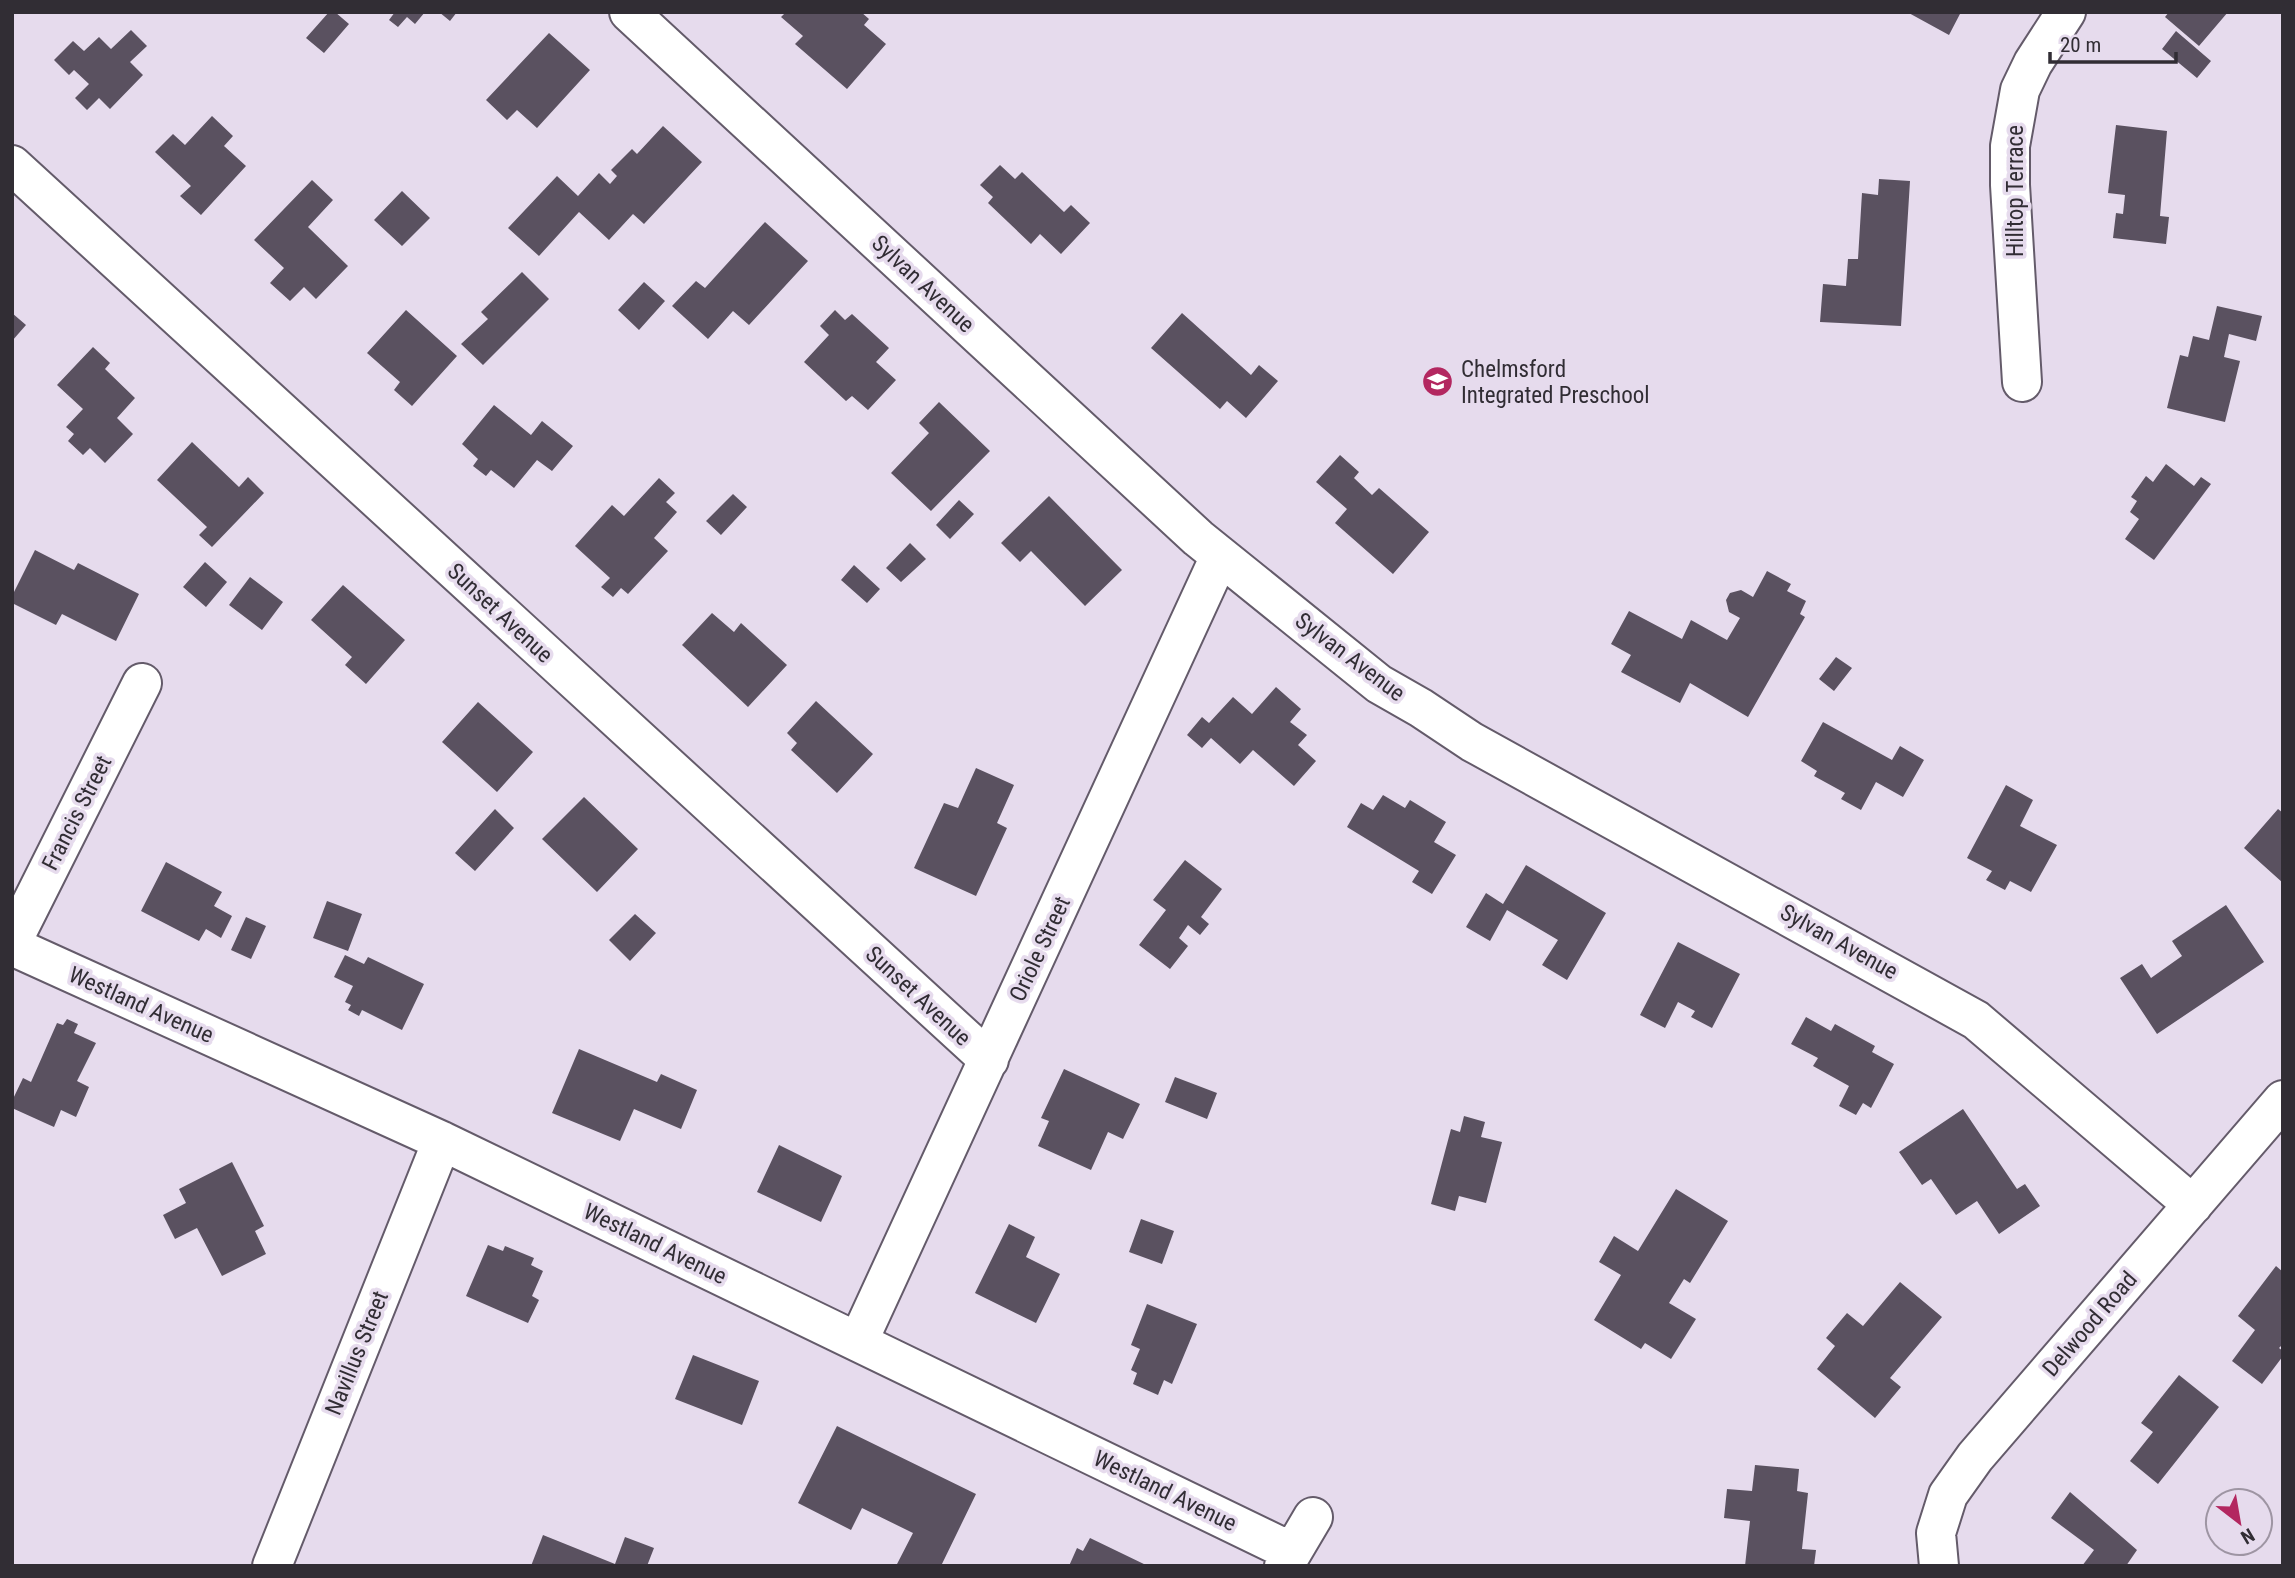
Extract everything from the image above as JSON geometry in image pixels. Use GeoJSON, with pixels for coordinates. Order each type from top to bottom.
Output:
{"type":"FeatureCollection","features":[{"type":"Feature","properties":{"kind":"street","name":"Sylvan Avenue"},"geometry":{"type":"LineString","coordinates":[[629,12],[1188,529],[1379,684],[1472,742],[1976,1020],[2193,1205]]}},
{"type":"Feature","properties":{"kind":"street","name":"Hilltop Terrace"},"geometry":{"type":"LineString","coordinates":[[2022,382],[2010,146],[2020,90],[2033,63],[2066,12]]}},
{"type":"Feature","properties":{"kind":"street","name":"Sunset Avenue"},"geometry":{"type":"LineString","coordinates":[[12,165],[989,1060]]}},
{"type":"Feature","properties":{"kind":"street","name":"Oriole Street"},"geometry":{"type":"LineString","coordinates":[[858,1342],[1220,556]]}},
{"type":"Feature","properties":{"kind":"street","name":"Francis Street"},"geometry":{"type":"LineString","coordinates":[[12,944],[142,683]]}},
{"type":"Feature","properties":{"kind":"street","name":"Westland Avenue"},"geometry":{"type":"LineString","coordinates":[[12,944],[442,1141],[858,1342],[1288,1559]]}},
{"type":"Feature","properties":{"kind":"street","name":"Delwood Road"},"geometry":{"type":"LineString","coordinates":[[1939,1566],[1936,1534],[1948,1495],[1975,1457],[2283,1100]]}},
{"type":"Feature","properties":{"kind":"street","name":"Navillus Street"},"geometry":{"type":"LineString","coordinates":[[272,1566],[442,1141]]}},
{"type":"Feature","properties":{"kind":"street"},"geometry":{"type":"LineString","coordinates":[[1288,1559],[1313,1517]]}},
{"type":"Feature","properties":{"kind":"building"},"geometry":{"type":"Polygon","coordinates":[[[329,12],[335,12],[349,24],[324,53],[306,38],[329,12]]]}},
{"type":"Feature","properties":{"kind":"building"},"geometry":{"type":"Polygon","coordinates":[[[395,12],[425,12],[415,24],[407,17],[398,27],[389,20],[395,12]]]}},
{"type":"Feature","properties":{"kind":"building"},"geometry":{"type":"Polygon","coordinates":[[[439,12],[457,12],[450,21],[439,12]]]}},
{"type":"Feature","properties":{"kind":"building"},"geometry":{"type":"Polygon","coordinates":[[[786,12],[861,12],[869,19],[864,25],[886,44],[847,89],[795,44],[803,36],[781,17],[786,12]]]}},
{"type":"Feature","properties":{"kind":"building"},"geometry":{"type":"Polygon","coordinates":[[[1907,12],[1961,12],[1949,35],[1907,12]]]}},
{"type":"Feature","properties":{"kind":"building"},"geometry":{"type":"Polygon","coordinates":[[[2169,12],[2228,12],[2199,46],[2165,17],[2169,12]]]}},
{"type":"Feature","properties":{"kind":"building"},"geometry":{"type":"Polygon","coordinates":[[[131,30],[147,46],[130,62],[143,75],[110,109],[99,98],[87,110],[75,98],[89,84],[74,70],[69,75],[54,60],[73,41],[84,51],[99,37],[111,49],[131,30]]]}},
{"type":"Feature","properties":{"kind":"building"},"geometry":{"type":"Polygon","coordinates":[[[2176,31],[2211,61],[2197,78],[2162,49],[2176,31]]]}},
{"type":"Feature","properties":{"kind":"building"},"geometry":{"type":"Polygon","coordinates":[[[549,33],[590,70],[537,128],[517,110],[507,120],[486,100],[549,33]]]}},
{"type":"Feature","properties":{"kind":"building"},"geometry":{"type":"Polygon","coordinates":[[[212,116],[233,136],[224,146],[246,166],[201,215],[180,196],[191,186],[155,152],[173,134],[185,145],[212,116]]]}},
{"type":"Feature","properties":{"kind":"building"},"geometry":{"type":"Polygon","coordinates":[[[2116,125],[2167,131],[2160,216],[2169,217],[2166,244],[2113,238],[2116,213],[2123,214],[2125,195],[2108,193],[2116,125]]]}},
{"type":"Feature","properties":{"kind":"building"},"geometry":{"type":"Polygon","coordinates":[[[663,126],[702,162],[644,224],[633,214],[609,240],[579,212],[539,256],[508,228],[557,176],[578,196],[599,173],[610,184],[617,176],[611,170],[632,149],[637,154],[663,126]]]}},
{"type":"Feature","properties":{"kind":"building"},"geometry":{"type":"Polygon","coordinates":[[[1000,165],[1015,179],[1022,172],[1064,212],[1071,205],[1090,223],[1061,254],[1040,234],[1031,244],[988,203],[993,197],[980,185],[1000,165]]]}},
{"type":"Feature","properties":{"kind":"building"},"geometry":{"type":"Polygon","coordinates":[[[1879,179],[1910,181],[1901,326],[1820,322],[1823,284],[1846,286],[1848,259],[1858,259],[1862,193],[1878,195],[1879,179]]]}},
{"type":"Feature","properties":{"kind":"building"},"geometry":{"type":"Polygon","coordinates":[[[312,180],[333,200],[308,227],[348,266],[316,299],[304,287],[290,301],[270,283],[284,268],[254,240],[312,180]]]}},
{"type":"Feature","properties":{"kind":"building"},"geometry":{"type":"Polygon","coordinates":[[[402,191],[430,218],[402,246],[374,220],[402,191]]]}},
{"type":"Feature","properties":{"kind":"building"},"geometry":{"type":"Polygon","coordinates":[[[765,222],[808,261],[749,325],[733,311],[708,339],[672,306],[696,281],[705,288],[765,222]]]}},
{"type":"Feature","properties":{"kind":"building"},"geometry":{"type":"Polygon","coordinates":[[[522,272],[549,299],[483,365],[461,344],[488,319],[481,312],[522,272]]]}},
{"type":"Feature","properties":{"kind":"building"},"geometry":{"type":"Polygon","coordinates":[[[644,282],[665,301],[639,330],[618,310],[644,282]]]}},
{"type":"Feature","properties":{"kind":"building"},"geometry":{"type":"Polygon","coordinates":[[[2217,306],[2262,316],[2256,341],[2229,334],[2224,357],[2240,361],[2225,422],[2167,408],[2180,355],[2188,357],[2193,336],[2209,340],[2217,306]]]}},
{"type":"Feature","properties":{"kind":"building"},"geometry":{"type":"Polygon","coordinates":[[[406,310],[457,356],[412,406],[394,390],[400,382],[367,353],[406,310]]]}},
{"type":"Feature","properties":{"kind":"building"},"geometry":{"type":"Polygon","coordinates":[[[835,310],[845,320],[852,314],[889,348],[876,362],[896,380],[868,410],[852,396],[846,401],[804,362],[829,335],[820,326],[835,310]]]}},
{"type":"Feature","properties":{"kind":"building"},"geometry":{"type":"Polygon","coordinates":[[[12,313],[26,325],[12,341],[12,313]]]}},
{"type":"Feature","properties":{"kind":"building"},"geometry":{"type":"Polygon","coordinates":[[[1182,313],[1251,375],[1259,365],[1278,381],[1246,418],[1227,401],[1220,409],[1151,348],[1182,313]]]}},
{"type":"Feature","properties":{"kind":"building"},"geometry":{"type":"Polygon","coordinates":[[[93,347],[110,363],[105,369],[135,398],[117,418],[133,434],[105,463],[90,448],[83,455],[68,441],[74,434],[66,427],[83,409],[57,385],[93,347]]]}},
{"type":"Feature","properties":{"kind":"building"},"geometry":{"type":"Polygon","coordinates":[[[939,402],[990,451],[931,511],[891,473],[929,433],[919,423],[939,402]]]}},
{"type":"Feature","properties":{"kind":"building"},"geometry":{"type":"Polygon","coordinates":[[[494,405],[531,435],[542,421],[573,446],[552,471],[537,460],[514,488],[491,470],[486,476],[473,466],[478,459],[462,444],[494,405]]]}},
{"type":"Feature","properties":{"kind":"building"},"geometry":{"type":"Polygon","coordinates":[[[192,442],[239,487],[248,477],[264,493],[212,547],[199,535],[207,527],[157,480],[192,442]]]}},
{"type":"Feature","properties":{"kind":"building"},"geometry":{"type":"Polygon","coordinates":[[[1340,455],[1359,472],[1354,478],[1372,495],[1379,488],[1429,532],[1393,574],[1335,523],[1347,509],[1316,482],[1340,455]]]}},
{"type":"Feature","properties":{"kind":"building"},"geometry":{"type":"Polygon","coordinates":[[[2166,464],[2194,486],[2201,477],[2211,484],[2154,560],[2125,539],[2139,519],[2130,512],[2137,501],[2131,497],[2146,476],[2153,482],[2166,464]]]}},
{"type":"Feature","properties":{"kind":"building"},"geometry":{"type":"Polygon","coordinates":[[[659,478],[675,493],[666,502],[677,512],[654,538],[668,551],[628,594],[621,588],[613,597],[601,587],[610,578],[575,546],[612,505],[624,516],[659,478]]]}},
{"type":"Feature","properties":{"kind":"building"},"geometry":{"type":"Polygon","coordinates":[[[733,494],[747,507],[721,535],[706,521],[733,494]]]}},
{"type":"Feature","properties":{"kind":"building"},"geometry":{"type":"Polygon","coordinates":[[[1049,496],[1122,570],[1085,606],[1031,551],[1020,562],[1001,543],[1049,496]]]}},
{"type":"Feature","properties":{"kind":"building"},"geometry":{"type":"Polygon","coordinates":[[[959,500],[974,514],[950,539],[936,525],[959,500]]]}},
{"type":"Feature","properties":{"kind":"building"},"geometry":{"type":"Polygon","coordinates":[[[910,543],[926,559],[901,582],[886,568],[910,543]]]}},
{"type":"Feature","properties":{"kind":"building"},"geometry":{"type":"Polygon","coordinates":[[[35,550],[74,570],[78,563],[139,594],[116,641],[62,614],[56,625],[12,603],[12,596],[35,550]]]}},
{"type":"Feature","properties":{"kind":"building"},"geometry":{"type":"Polygon","coordinates":[[[205,562],[227,582],[206,607],[183,587],[205,562]]]}},
{"type":"Feature","properties":{"kind":"building"},"geometry":{"type":"Polygon","coordinates":[[[854,565],[880,589],[867,603],[841,580],[854,565]]]}},
{"type":"Feature","properties":{"kind":"building"},"geometry":{"type":"Polygon","coordinates":[[[1767,571],[1791,584],[1787,591],[1806,601],[1800,614],[1805,617],[1748,717],[1690,683],[1680,703],[1621,672],[1631,655],[1611,644],[1629,611],[1682,639],[1691,620],[1727,640],[1740,618],[1729,612],[1726,600],[1730,593],[1741,590],[1753,597],[1767,571]]]}},
{"type":"Feature","properties":{"kind":"building"},"geometry":{"type":"Polygon","coordinates":[[[250,577],[283,602],[262,630],[229,605],[250,577]]]}},
{"type":"Feature","properties":{"kind":"building"},"geometry":{"type":"Polygon","coordinates":[[[343,585],[405,640],[366,684],[345,665],[352,657],[311,620],[343,585]]]}},
{"type":"Feature","properties":{"kind":"building"},"geometry":{"type":"Polygon","coordinates":[[[712,613],[734,632],[741,623],[787,665],[748,707],[682,645],[712,613]]]}},
{"type":"Feature","properties":{"kind":"building"},"geometry":{"type":"Polygon","coordinates":[[[1836,657],[1852,668],[1834,691],[1819,679],[1836,657]]]}},
{"type":"Feature","properties":{"kind":"building"},"geometry":{"type":"Polygon","coordinates":[[[1276,687],[1301,709],[1290,722],[1307,735],[1298,745],[1316,761],[1294,786],[1253,750],[1240,764],[1211,738],[1202,748],[1187,735],[1202,717],[1209,723],[1233,697],[1252,714],[1276,687]]]}},
{"type":"Feature","properties":{"kind":"building"},"geometry":{"type":"Polygon","coordinates":[[[816,701],[873,754],[837,793],[791,750],[797,743],[787,733],[816,701]]]}},
{"type":"Feature","properties":{"kind":"building"},"geometry":{"type":"Polygon","coordinates":[[[478,702],[533,752],[497,792],[442,742],[478,702]]]}},
{"type":"Feature","properties":{"kind":"building"},"geometry":{"type":"Polygon","coordinates":[[[1823,722],[1892,760],[1900,746],[1924,760],[1903,797],[1876,782],[1861,810],[1841,799],[1845,793],[1814,776],[1817,771],[1801,761],[1823,722]]]}},
{"type":"Feature","properties":{"kind":"building"},"geometry":{"type":"Polygon","coordinates":[[[976,768],[1014,785],[997,823],[1007,828],[976,896],[914,868],[944,803],[958,808],[976,768]]]}},
{"type":"Feature","properties":{"kind":"building"},"geometry":{"type":"Polygon","coordinates":[[[2006,785],[2033,800],[2020,826],[2057,845],[2031,892],[2010,881],[2005,890],[1986,880],[1992,871],[1967,858],[2006,785]]]}},
{"type":"Feature","properties":{"kind":"building"},"geometry":{"type":"Polygon","coordinates":[[[1383,795],[1405,808],[1410,800],[1446,822],[1434,842],[1456,855],[1432,894],[1412,882],[1419,871],[1347,827],[1361,803],[1373,810],[1383,795]]]}},
{"type":"Feature","properties":{"kind":"building"},"geometry":{"type":"Polygon","coordinates":[[[584,797],[638,849],[597,892],[542,839],[584,797]]]}},
{"type":"Feature","properties":{"kind":"building"},"geometry":{"type":"Polygon","coordinates":[[[495,809],[514,828],[475,871],[455,853],[495,809]]]}},
{"type":"Feature","properties":{"kind":"building"},"geometry":{"type":"Polygon","coordinates":[[[2278,809],[2283,813],[2283,883],[2244,848],[2278,809]]]}},
{"type":"Feature","properties":{"kind":"building"},"geometry":{"type":"Polygon","coordinates":[[[1185,860],[1222,889],[1201,917],[1209,924],[1200,935],[1188,925],[1179,938],[1188,946],[1170,969],[1139,945],[1166,910],[1153,900],[1185,860]]]}},
{"type":"Feature","properties":{"kind":"building"},"geometry":{"type":"Polygon","coordinates":[[[166,862],[222,892],[214,906],[232,916],[221,938],[206,929],[199,941],[141,911],[166,862]]]}},
{"type":"Feature","properties":{"kind":"building"},"geometry":{"type":"Polygon","coordinates":[[[1526,865],[1606,913],[1567,980],[1542,965],[1558,940],[1507,910],[1490,941],[1466,927],[1486,893],[1503,904],[1526,865]]]}},
{"type":"Feature","properties":{"kind":"building"},"geometry":{"type":"Polygon","coordinates":[[[327,901],[362,914],[348,951],[313,938],[327,901]]]}},
{"type":"Feature","properties":{"kind":"building"},"geometry":{"type":"Polygon","coordinates":[[[2226,905],[2264,962],[2157,1034],[2120,978],[2142,964],[2151,978],[2182,956],[2172,941],[2226,905]]]}},
{"type":"Feature","properties":{"kind":"building"},"geometry":{"type":"Polygon","coordinates":[[[635,914],[656,933],[630,961],[609,940],[635,914]]]}},
{"type":"Feature","properties":{"kind":"building"},"geometry":{"type":"Polygon","coordinates":[[[246,917],[266,926],[251,959],[231,950],[246,917]]]}},
{"type":"Feature","properties":{"kind":"building"},"geometry":{"type":"Polygon","coordinates":[[[1678,942],[1740,974],[1712,1028],[1691,1017],[1695,1011],[1678,1002],[1665,1028],[1640,1015],[1678,942]]]}},
{"type":"Feature","properties":{"kind":"building"},"geometry":{"type":"Polygon","coordinates":[[[345,955],[364,964],[368,957],[424,984],[402,1030],[362,1010],[359,1016],[348,1010],[351,1005],[345,1002],[353,986],[334,977],[345,955]]]}},
{"type":"Feature","properties":{"kind":"building"},"geometry":{"type":"Polygon","coordinates":[[[1806,1017],[1831,1031],[1835,1024],[1875,1046],[1872,1052],[1894,1064],[1871,1108],[1863,1103],[1856,1115],[1839,1106],[1849,1086],[1813,1066],[1818,1058],[1791,1044],[1806,1017]]]}},
{"type":"Feature","properties":{"kind":"building"},"geometry":{"type":"Polygon","coordinates":[[[67,1019],[78,1024],[74,1033],[96,1043],[77,1081],[89,1087],[76,1117],[61,1110],[54,1127],[12,1108],[12,1101],[23,1078],[31,1082],[57,1023],[63,1025],[67,1019]]]}},
{"type":"Feature","properties":{"kind":"building"},"geometry":{"type":"Polygon","coordinates":[[[579,1049],[657,1082],[661,1074],[697,1090],[681,1129],[634,1109],[620,1141],[552,1113],[579,1049]]]}},
{"type":"Feature","properties":{"kind":"building"},"geometry":{"type":"Polygon","coordinates":[[[1064,1069],[1140,1104],[1123,1139],[1108,1132],[1091,1170],[1038,1146],[1049,1121],[1041,1118],[1064,1069]]]}},
{"type":"Feature","properties":{"kind":"building"},"geometry":{"type":"Polygon","coordinates":[[[1175,1077],[1217,1093],[1207,1119],[1165,1102],[1175,1077]]]}},
{"type":"Feature","properties":{"kind":"building"},"geometry":{"type":"Polygon","coordinates":[[[1963,1109],[2017,1189],[2025,1184],[2040,1206],[1999,1234],[1977,1201],[1956,1215],[1931,1179],[1922,1185],[1899,1152],[1963,1109]]]}},
{"type":"Feature","properties":{"kind":"building"},"geometry":{"type":"Polygon","coordinates":[[[1464,1116],[1485,1122],[1481,1137],[1502,1142],[1486,1203],[1459,1196],[1455,1211],[1431,1204],[1451,1129],[1460,1132],[1464,1116]]]}},
{"type":"Feature","properties":{"kind":"building"},"geometry":{"type":"Polygon","coordinates":[[[779,1145],[842,1176],[821,1222],[757,1192],[779,1145]]]}},
{"type":"Feature","properties":{"kind":"building"},"geometry":{"type":"Polygon","coordinates":[[[232,1162],[264,1226],[255,1231],[266,1254],[222,1276],[197,1228],[175,1239],[163,1215],[186,1203],[179,1189],[232,1162]]]}},
{"type":"Feature","properties":{"kind":"building"},"geometry":{"type":"Polygon","coordinates":[[[1676,1189],[1728,1221],[1690,1283],[1684,1279],[1669,1303],[1696,1319],[1671,1359],[1645,1343],[1641,1349],[1594,1320],[1621,1275],[1599,1262],[1614,1236],[1638,1251],[1676,1189]]]}},
{"type":"Feature","properties":{"kind":"building"},"geometry":{"type":"Polygon","coordinates":[[[1141,1219],[1174,1231],[1162,1264],[1129,1252],[1141,1219]]]}},
{"type":"Feature","properties":{"kind":"building"},"geometry":{"type":"Polygon","coordinates":[[[1009,1224],[1035,1237],[1026,1257],[1060,1274],[1036,1323],[975,1293],[1009,1224]]]}},
{"type":"Feature","properties":{"kind":"building"},"geometry":{"type":"Polygon","coordinates":[[[488,1245],[503,1251],[505,1246],[534,1258],[531,1265],[543,1271],[532,1296],[539,1300],[528,1323],[466,1296],[488,1245]]]}},
{"type":"Feature","properties":{"kind":"building"},"geometry":{"type":"Polygon","coordinates":[[[2276,1266],[2283,1272],[2283,1344],[2279,1348],[2283,1351],[2283,1356],[2262,1384],[2232,1361],[2255,1330],[2238,1316],[2276,1266]]]}},
{"type":"Feature","properties":{"kind":"building"},"geometry":{"type":"Polygon","coordinates":[[[1900,1282],[1942,1317],[1890,1378],[1901,1387],[1875,1418],[1817,1369],[1835,1346],[1826,1338],[1847,1313],[1863,1326],[1900,1282]]]}},
{"type":"Feature","properties":{"kind":"building"},"geometry":{"type":"Polygon","coordinates":[[[1147,1304],[1197,1324],[1172,1384],[1164,1380],[1158,1395],[1133,1384],[1137,1373],[1131,1370],[1140,1349],[1131,1345],[1147,1304]]]}},
{"type":"Feature","properties":{"kind":"building"},"geometry":{"type":"Polygon","coordinates":[[[693,1355],[759,1381],[742,1425],[675,1399],[693,1355]]]}},
{"type":"Feature","properties":{"kind":"building"},"geometry":{"type":"Polygon","coordinates":[[[2179,1375],[2219,1407],[2158,1484],[2130,1461],[2153,1432],[2141,1423],[2179,1375]]]}},
{"type":"Feature","properties":{"kind":"building"},"geometry":{"type":"Polygon","coordinates":[[[837,1426],[976,1494],[941,1566],[896,1566],[913,1533],[862,1508],[851,1530],[798,1503],[837,1426]]]}},
{"type":"Feature","properties":{"kind":"building"},"geometry":{"type":"Polygon","coordinates":[[[1755,1465],[1799,1469],[1797,1491],[1808,1493],[1802,1549],[1816,1550],[1814,1566],[1745,1566],[1750,1521],[1724,1518],[1727,1489],[1752,1491],[1755,1465]]]}},
{"type":"Feature","properties":{"kind":"building"},"geometry":{"type":"Polygon","coordinates":[[[2070,1492],[2137,1550],[2126,1566],[2082,1566],[2094,1550],[2051,1518],[2070,1492]]]}},
{"type":"Feature","properties":{"kind":"building"},"geometry":{"type":"Polygon","coordinates":[[[543,1535],[615,1564],[625,1537],[654,1548],[647,1566],[531,1566],[543,1535]]]}},
{"type":"Feature","properties":{"kind":"building"},"geometry":{"type":"Polygon","coordinates":[[[1090,1538],[1148,1566],[1069,1566],[1077,1548],[1083,1551],[1090,1538]]]}},
{"type":"Feature","properties":{"kind":"place","name":"Chelmsford Integrated Preschool"},"geometry":{"type":"Point","coordinates":[1438,382]}}]}
